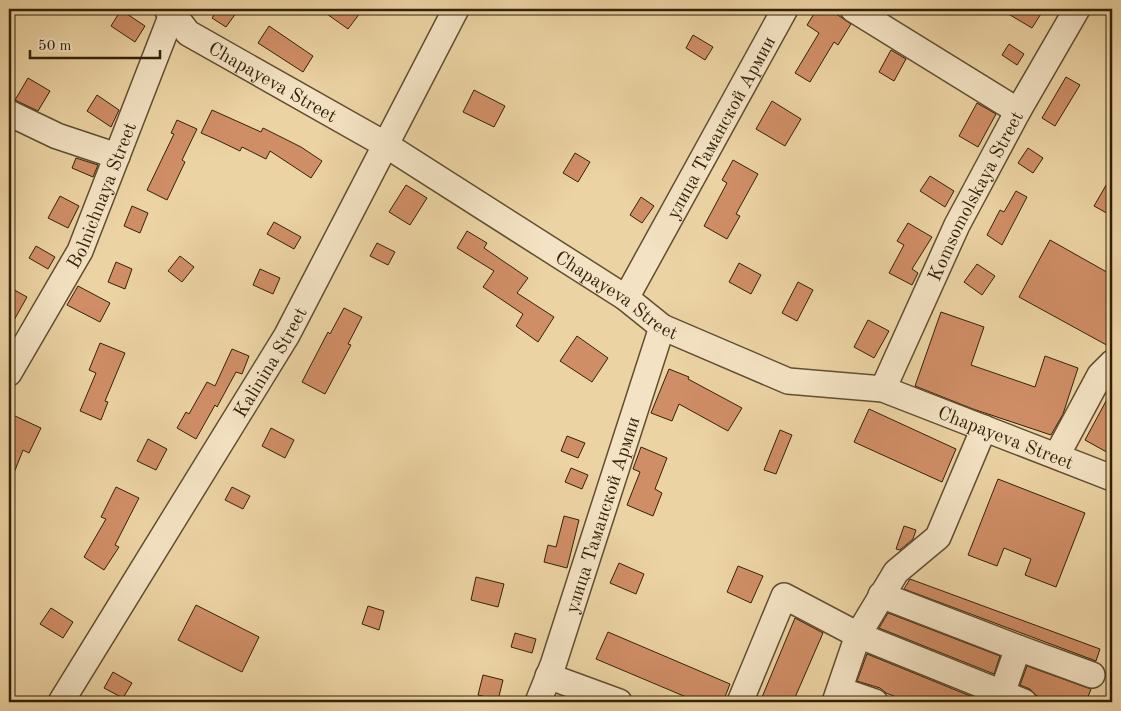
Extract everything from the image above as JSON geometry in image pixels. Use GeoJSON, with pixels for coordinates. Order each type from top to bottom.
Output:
{"type":"FeatureCollection","features":[{"type":"Feature","properties":{"kind":"street","name":"Kalinina Street"},"geometry":{"type":"LineString","coordinates":[[61,702],[287,335],[456,9]]}},
{"type":"Feature","properties":{"kind":"street","name":"улица Таманской Армии"},"geometry":{"type":"LineString","coordinates":[[626,298],[785,9]]}},
{"type":"Feature","properties":{"kind":"street"},"geometry":{"type":"LineString","coordinates":[[853,9],[1018,111]]}},
{"type":"Feature","properties":{"kind":"street","name":"Komsomolskaya Street"},"geometry":{"type":"LineString","coordinates":[[883,389],[957,225],[1018,111],[1077,9]]}},
{"type":"Feature","properties":{"kind":"street","name":"Chapayeva Street"},"geometry":{"type":"LineString","coordinates":[[171,10],[188,33],[386,146],[626,298],[662,327],[788,381],[883,389],[1057,455],[1112,478]]}},
{"type":"Feature","properties":{"kind":"street","name":"Bolnichnaya Street"},"geometry":{"type":"LineString","coordinates":[[9,372],[80,251],[118,156],[171,10]]}},
{"type":"Feature","properties":{"kind":"street"},"geometry":{"type":"LineString","coordinates":[[9,113],[57,136],[118,156]]}},
{"type":"Feature","properties":{"kind":"street","name":"улица Таманской Армии"},"geometry":{"type":"LineString","coordinates":[[538,702],[662,327]]}},
{"type":"Feature","properties":{"kind":"street"},"geometry":{"type":"LineString","coordinates":[[1057,455],[1100,375],[1112,363]]}},
{"type":"Feature","properties":{"kind":"street"},"geometry":{"type":"LineString","coordinates":[[874,702],[837,696],[858,635],[896,572],[938,538],[984,428]]}},
{"type":"Feature","properties":{"kind":"street"},"geometry":{"type":"LineString","coordinates":[[881,595],[1092,675]]}},
{"type":"Feature","properties":{"kind":"street"},"geometry":{"type":"LineString","coordinates":[[740,702],[784,596],[858,635],[1009,699],[1018,648]]}},
{"type":"Feature","properties":{"kind":"street"},"geometry":{"type":"LineString","coordinates":[[548,676],[619,702]]}},
{"type":"Feature","properties":{"kind":"building"},"geometry":{"type":"Polygon","coordinates":[[[218,9],[239,9],[226,27],[212,18],[218,9]]]}},
{"type":"Feature","properties":{"kind":"building"},"geometry":{"type":"Polygon","coordinates":[[[320,9],[363,9],[348,29],[320,9]]]}},
{"type":"Feature","properties":{"kind":"building"},"geometry":{"type":"Polygon","coordinates":[[[817,9],[829,9],[851,24],[838,45],[834,42],[810,82],[795,73],[819,33],[807,25],[817,9]]]}},
{"type":"Feature","properties":{"kind":"building"},"geometry":{"type":"Polygon","coordinates":[[[1000,9],[1044,9],[1032,28],[1000,9]]]}},
{"type":"Feature","properties":{"kind":"building"},"geometry":{"type":"Polygon","coordinates":[[[121,10],[145,26],[135,42],[111,26],[121,10]]]}},
{"type":"Feature","properties":{"kind":"building"},"geometry":{"type":"Polygon","coordinates":[[[269,26],[313,56],[303,72],[258,43],[269,26]]]}},
{"type":"Feature","properties":{"kind":"building"},"geometry":{"type":"Polygon","coordinates":[[[693,35],[713,47],[705,60],[686,48],[693,35]]]}},
{"type":"Feature","properties":{"kind":"building"},"geometry":{"type":"Polygon","coordinates":[[[1009,44],[1024,54],[1017,65],[1002,55],[1009,44]]]}},
{"type":"Feature","properties":{"kind":"building"},"geometry":{"type":"Polygon","coordinates":[[[891,50],[906,59],[894,81],[879,72],[891,50]]]}},
{"type":"Feature","properties":{"kind":"building"},"geometry":{"type":"Polygon","coordinates":[[[1066,77],[1080,85],[1055,126],[1042,118],[1066,77]]]}},
{"type":"Feature","properties":{"kind":"building"},"geometry":{"type":"Polygon","coordinates":[[[28,78],[50,91],[38,111],[15,100],[28,78]]]}},
{"type":"Feature","properties":{"kind":"building"},"geometry":{"type":"Polygon","coordinates":[[[474,90],[505,106],[494,127],[463,112],[474,90]]]}},
{"type":"Feature","properties":{"kind":"building"},"geometry":{"type":"Polygon","coordinates":[[[97,95],[119,110],[111,127],[87,111],[97,95]]]}},
{"type":"Feature","properties":{"kind":"building"},"geometry":{"type":"Polygon","coordinates":[[[772,101],[801,119],[785,146],[756,129],[772,101]]]}},
{"type":"Feature","properties":{"kind":"building"},"geometry":{"type":"Polygon","coordinates":[[[977,103],[996,114],[978,147],[959,136],[977,103]]]}},
{"type":"Feature","properties":{"kind":"building"},"geometry":{"type":"Polygon","coordinates":[[[212,110],[261,132],[263,128],[301,147],[322,161],[311,178],[270,151],[266,159],[242,147],[240,151],[201,133],[212,110]]]}},
{"type":"Feature","properties":{"kind":"building"},"geometry":{"type":"Polygon","coordinates":[[[177,120],[197,129],[182,160],[185,162],[167,200],[147,190],[174,134],[171,133],[177,120]]]}},
{"type":"Feature","properties":{"kind":"building"},"geometry":{"type":"Polygon","coordinates":[[[1028,148],[1043,158],[1033,173],[1018,163],[1028,148]]]}},
{"type":"Feature","properties":{"kind":"building"},"geometry":{"type":"Polygon","coordinates":[[[575,153],[590,162],[578,182],[563,173],[575,153]]]}},
{"type":"Feature","properties":{"kind":"building"},"geometry":{"type":"Polygon","coordinates":[[[76,158],[98,165],[93,177],[72,168],[76,158]]]}},
{"type":"Feature","properties":{"kind":"building"},"geometry":{"type":"Polygon","coordinates":[[[733,160],[758,174],[736,214],[740,216],[727,239],[704,226],[727,183],[722,180],[733,160]]]}},
{"type":"Feature","properties":{"kind":"building"},"geometry":{"type":"Polygon","coordinates":[[[1112,175],[1112,216],[1094,206],[1112,175]]]}},
{"type":"Feature","properties":{"kind":"building"},"geometry":{"type":"Polygon","coordinates":[[[930,176],[954,191],[945,207],[920,191],[930,176]]]}},
{"type":"Feature","properties":{"kind":"building"},"geometry":{"type":"Polygon","coordinates":[[[406,185],[427,198],[410,225],[389,212],[406,185]]]}},
{"type":"Feature","properties":{"kind":"building"},"geometry":{"type":"Polygon","coordinates":[[[1016,191],[1027,197],[1002,245],[987,235],[1000,210],[1004,212],[1016,191]]]}},
{"type":"Feature","properties":{"kind":"building"},"geometry":{"type":"Polygon","coordinates":[[[60,196],[79,206],[68,228],[48,218],[60,196]]]}},
{"type":"Feature","properties":{"kind":"building"},"geometry":{"type":"Polygon","coordinates":[[[641,197],[654,206],[642,223],[630,215],[641,197]]]}},
{"type":"Feature","properties":{"kind":"building"},"geometry":{"type":"Polygon","coordinates":[[[132,206],[148,213],[140,233],[124,226],[132,206]]]}},
{"type":"Feature","properties":{"kind":"building"},"geometry":{"type":"Polygon","coordinates":[[[274,222],[301,237],[294,249],[267,234],[274,222]]]}},
{"type":"Feature","properties":{"kind":"building"},"geometry":{"type":"Polygon","coordinates":[[[908,223],[932,237],[912,269],[918,273],[912,285],[889,273],[904,245],[897,241],[908,223]]]}},
{"type":"Feature","properties":{"kind":"building"},"geometry":{"type":"Polygon","coordinates":[[[467,231],[487,243],[484,248],[528,278],[517,293],[554,317],[538,342],[516,326],[523,314],[483,287],[494,271],[457,248],[467,231]]]}},
{"type":"Feature","properties":{"kind":"building"},"geometry":{"type":"Polygon","coordinates":[[[1050,240],[1112,275],[1112,348],[1019,297],[1050,240]]]}},
{"type":"Feature","properties":{"kind":"building"},"geometry":{"type":"Polygon","coordinates":[[[377,243],[395,252],[388,265],[370,256],[377,243]]]}},
{"type":"Feature","properties":{"kind":"building"},"geometry":{"type":"Polygon","coordinates":[[[36,246],[55,257],[48,269],[29,258],[36,246]]]}},
{"type":"Feature","properties":{"kind":"building"},"geometry":{"type":"Polygon","coordinates":[[[180,256],[194,267],[182,282],[168,271],[180,256]]]}},
{"type":"Feature","properties":{"kind":"building"},"geometry":{"type":"Polygon","coordinates":[[[116,262],[132,269],[125,289],[108,282],[116,262]]]}},
{"type":"Feature","properties":{"kind":"building"},"geometry":{"type":"Polygon","coordinates":[[[739,263],[761,275],[751,294],[729,282],[739,263]]]}},
{"type":"Feature","properties":{"kind":"building"},"geometry":{"type":"Polygon","coordinates":[[[977,264],[995,276],[982,295],[964,282],[977,264]]]}},
{"type":"Feature","properties":{"kind":"building"},"geometry":{"type":"Polygon","coordinates":[[[260,269],[280,278],[273,294],[253,285],[260,269]]]}},
{"type":"Feature","properties":{"kind":"building"},"geometry":{"type":"Polygon","coordinates":[[[798,282],[813,290],[797,321],[782,313],[798,282]]]}},
{"type":"Feature","properties":{"kind":"building"},"geometry":{"type":"Polygon","coordinates":[[[78,286],[110,303],[100,322],[67,305],[78,286]]]}},
{"type":"Feature","properties":{"kind":"building"},"geometry":{"type":"Polygon","coordinates":[[[9,287],[27,297],[9,329],[9,287]]]}},
{"type":"Feature","properties":{"kind":"building"},"geometry":{"type":"Polygon","coordinates":[[[344,308],[362,317],[348,344],[351,345],[325,394],[302,382],[328,332],[330,334],[344,308]]]}},
{"type":"Feature","properties":{"kind":"building"},"geometry":{"type":"Polygon","coordinates":[[[941,312],[984,327],[971,365],[1035,387],[1045,356],[1078,368],[1063,414],[1051,435],[973,409],[915,386],[941,312]]]}},
{"type":"Feature","properties":{"kind":"building"},"geometry":{"type":"Polygon","coordinates":[[[868,320],[889,331],[874,358],[854,347],[868,320]]]}},
{"type":"Feature","properties":{"kind":"building"},"geometry":{"type":"Polygon","coordinates":[[[577,336],[608,358],[592,382],[560,361],[577,336]]]}},
{"type":"Feature","properties":{"kind":"building"},"geometry":{"type":"Polygon","coordinates":[[[100,343],[125,353],[105,401],[108,402],[101,420],[80,411],[96,373],[89,370],[100,343]]]}},
{"type":"Feature","properties":{"kind":"building"},"geometry":{"type":"Polygon","coordinates":[[[232,349],[249,356],[242,374],[236,372],[217,407],[215,405],[196,439],[177,428],[186,412],[189,414],[207,382],[215,386],[232,349]]]}},
{"type":"Feature","properties":{"kind":"building"},"geometry":{"type":"Polygon","coordinates":[[[669,369],[689,377],[688,379],[742,408],[728,431],[679,404],[672,421],[651,413],[669,369]]]}},
{"type":"Feature","properties":{"kind":"building"},"geometry":{"type":"Polygon","coordinates":[[[1112,390],[1112,455],[1085,440],[1112,390]]]}},
{"type":"Feature","properties":{"kind":"building"},"geometry":{"type":"Polygon","coordinates":[[[869,409],[956,449],[942,482],[854,442],[869,409]]]}},
{"type":"Feature","properties":{"kind":"building"},"geometry":{"type":"Polygon","coordinates":[[[15,416],[41,428],[29,453],[23,450],[10,483],[9,429],[15,416]]]}},
{"type":"Feature","properties":{"kind":"building"},"geometry":{"type":"Polygon","coordinates":[[[271,428],[294,440],[285,458],[262,446],[271,428]]]}},
{"type":"Feature","properties":{"kind":"building"},"geometry":{"type":"Polygon","coordinates":[[[780,430],[792,435],[776,474],[764,470],[780,430]]]}},
{"type":"Feature","properties":{"kind":"building"},"geometry":{"type":"Polygon","coordinates":[[[567,436],[585,443],[578,458],[561,451],[567,436]]]}},
{"type":"Feature","properties":{"kind":"building"},"geometry":{"type":"Polygon","coordinates":[[[148,439],[167,449],[156,470],[137,461],[148,439]]]}},
{"type":"Feature","properties":{"kind":"building"},"geometry":{"type":"Polygon","coordinates":[[[641,447],[667,458],[655,489],[662,493],[653,516],[627,505],[640,472],[633,469],[641,447]]]}},
{"type":"Feature","properties":{"kind":"building"},"geometry":{"type":"Polygon","coordinates":[[[571,468],[588,475],[582,489],[565,482],[571,468]]]}},
{"type":"Feature","properties":{"kind":"building"},"geometry":{"type":"Polygon","coordinates":[[[998,479],[1085,513],[1056,587],[1025,575],[1031,559],[1004,548],[997,566],[968,555],[998,479]]]}},
{"type":"Feature","properties":{"kind":"building"},"geometry":{"type":"Polygon","coordinates":[[[116,487],[139,498],[115,545],[119,547],[104,570],[84,557],[106,519],[101,517],[116,487]]]}},
{"type":"Feature","properties":{"kind":"building"},"geometry":{"type":"Polygon","coordinates":[[[232,487],[250,496],[243,509],[225,500],[232,487]]]}},
{"type":"Feature","properties":{"kind":"building"},"geometry":{"type":"Polygon","coordinates":[[[564,516],[579,520],[567,568],[544,562],[548,545],[556,547],[564,516]]]}},
{"type":"Feature","properties":{"kind":"building"},"geometry":{"type":"Polygon","coordinates":[[[904,526],[916,530],[913,539],[900,550],[896,549],[904,526]]]}},
{"type":"Feature","properties":{"kind":"building"},"geometry":{"type":"Polygon","coordinates":[[[619,563],[644,574],[636,594],[610,583],[619,563]]]}},
{"type":"Feature","properties":{"kind":"building"},"geometry":{"type":"Polygon","coordinates":[[[738,566],[763,576],[751,603],[727,592],[738,566]]]}},
{"type":"Feature","properties":{"kind":"building"},"geometry":{"type":"Polygon","coordinates":[[[476,577],[504,584],[498,607],[471,600],[476,577]]]}},
{"type":"Feature","properties":{"kind":"building"},"geometry":{"type":"Polygon","coordinates":[[[910,579],[1100,649],[1096,661],[904,589],[910,579]]]}},
{"type":"Feature","properties":{"kind":"building"},"geometry":{"type":"Polygon","coordinates":[[[196,605],[259,637],[242,672],[178,640],[196,605]]]}},
{"type":"Feature","properties":{"kind":"building"},"geometry":{"type":"Polygon","coordinates":[[[368,606],[384,611],[379,630],[362,624],[368,606]]]}},
{"type":"Feature","properties":{"kind":"building"},"geometry":{"type":"Polygon","coordinates":[[[51,608],[73,622],[63,638],[40,624],[51,608]]]}},
{"type":"Feature","properties":{"kind":"building"},"geometry":{"type":"Polygon","coordinates":[[[888,613],[1000,656],[994,674],[879,628],[888,613]]]}},
{"type":"Feature","properties":{"kind":"building"},"geometry":{"type":"Polygon","coordinates":[[[795,618],[823,633],[793,702],[760,702],[795,618]]]}},
{"type":"Feature","properties":{"kind":"building"},"geometry":{"type":"Polygon","coordinates":[[[608,632],[730,684],[723,702],[698,702],[596,659],[608,632]]]}},
{"type":"Feature","properties":{"kind":"building"},"geometry":{"type":"Polygon","coordinates":[[[515,633],[536,639],[532,653],[511,647],[515,633]]]}},
{"type":"Feature","properties":{"kind":"building"},"geometry":{"type":"Polygon","coordinates":[[[867,654],[985,702],[909,702],[886,693],[880,688],[857,681],[867,654]]]}},
{"type":"Feature","properties":{"kind":"building"},"geometry":{"type":"Polygon","coordinates":[[[1027,666],[1091,689],[1086,702],[1052,702],[1037,696],[1030,689],[1020,685],[1027,666]]]}},
{"type":"Feature","properties":{"kind":"building"},"geometry":{"type":"Polygon","coordinates":[[[113,672],[132,683],[123,698],[104,688],[113,672]]]}},
{"type":"Feature","properties":{"kind":"building"},"geometry":{"type":"Polygon","coordinates":[[[483,675],[503,680],[498,700],[478,695],[483,675]]]}}]}
